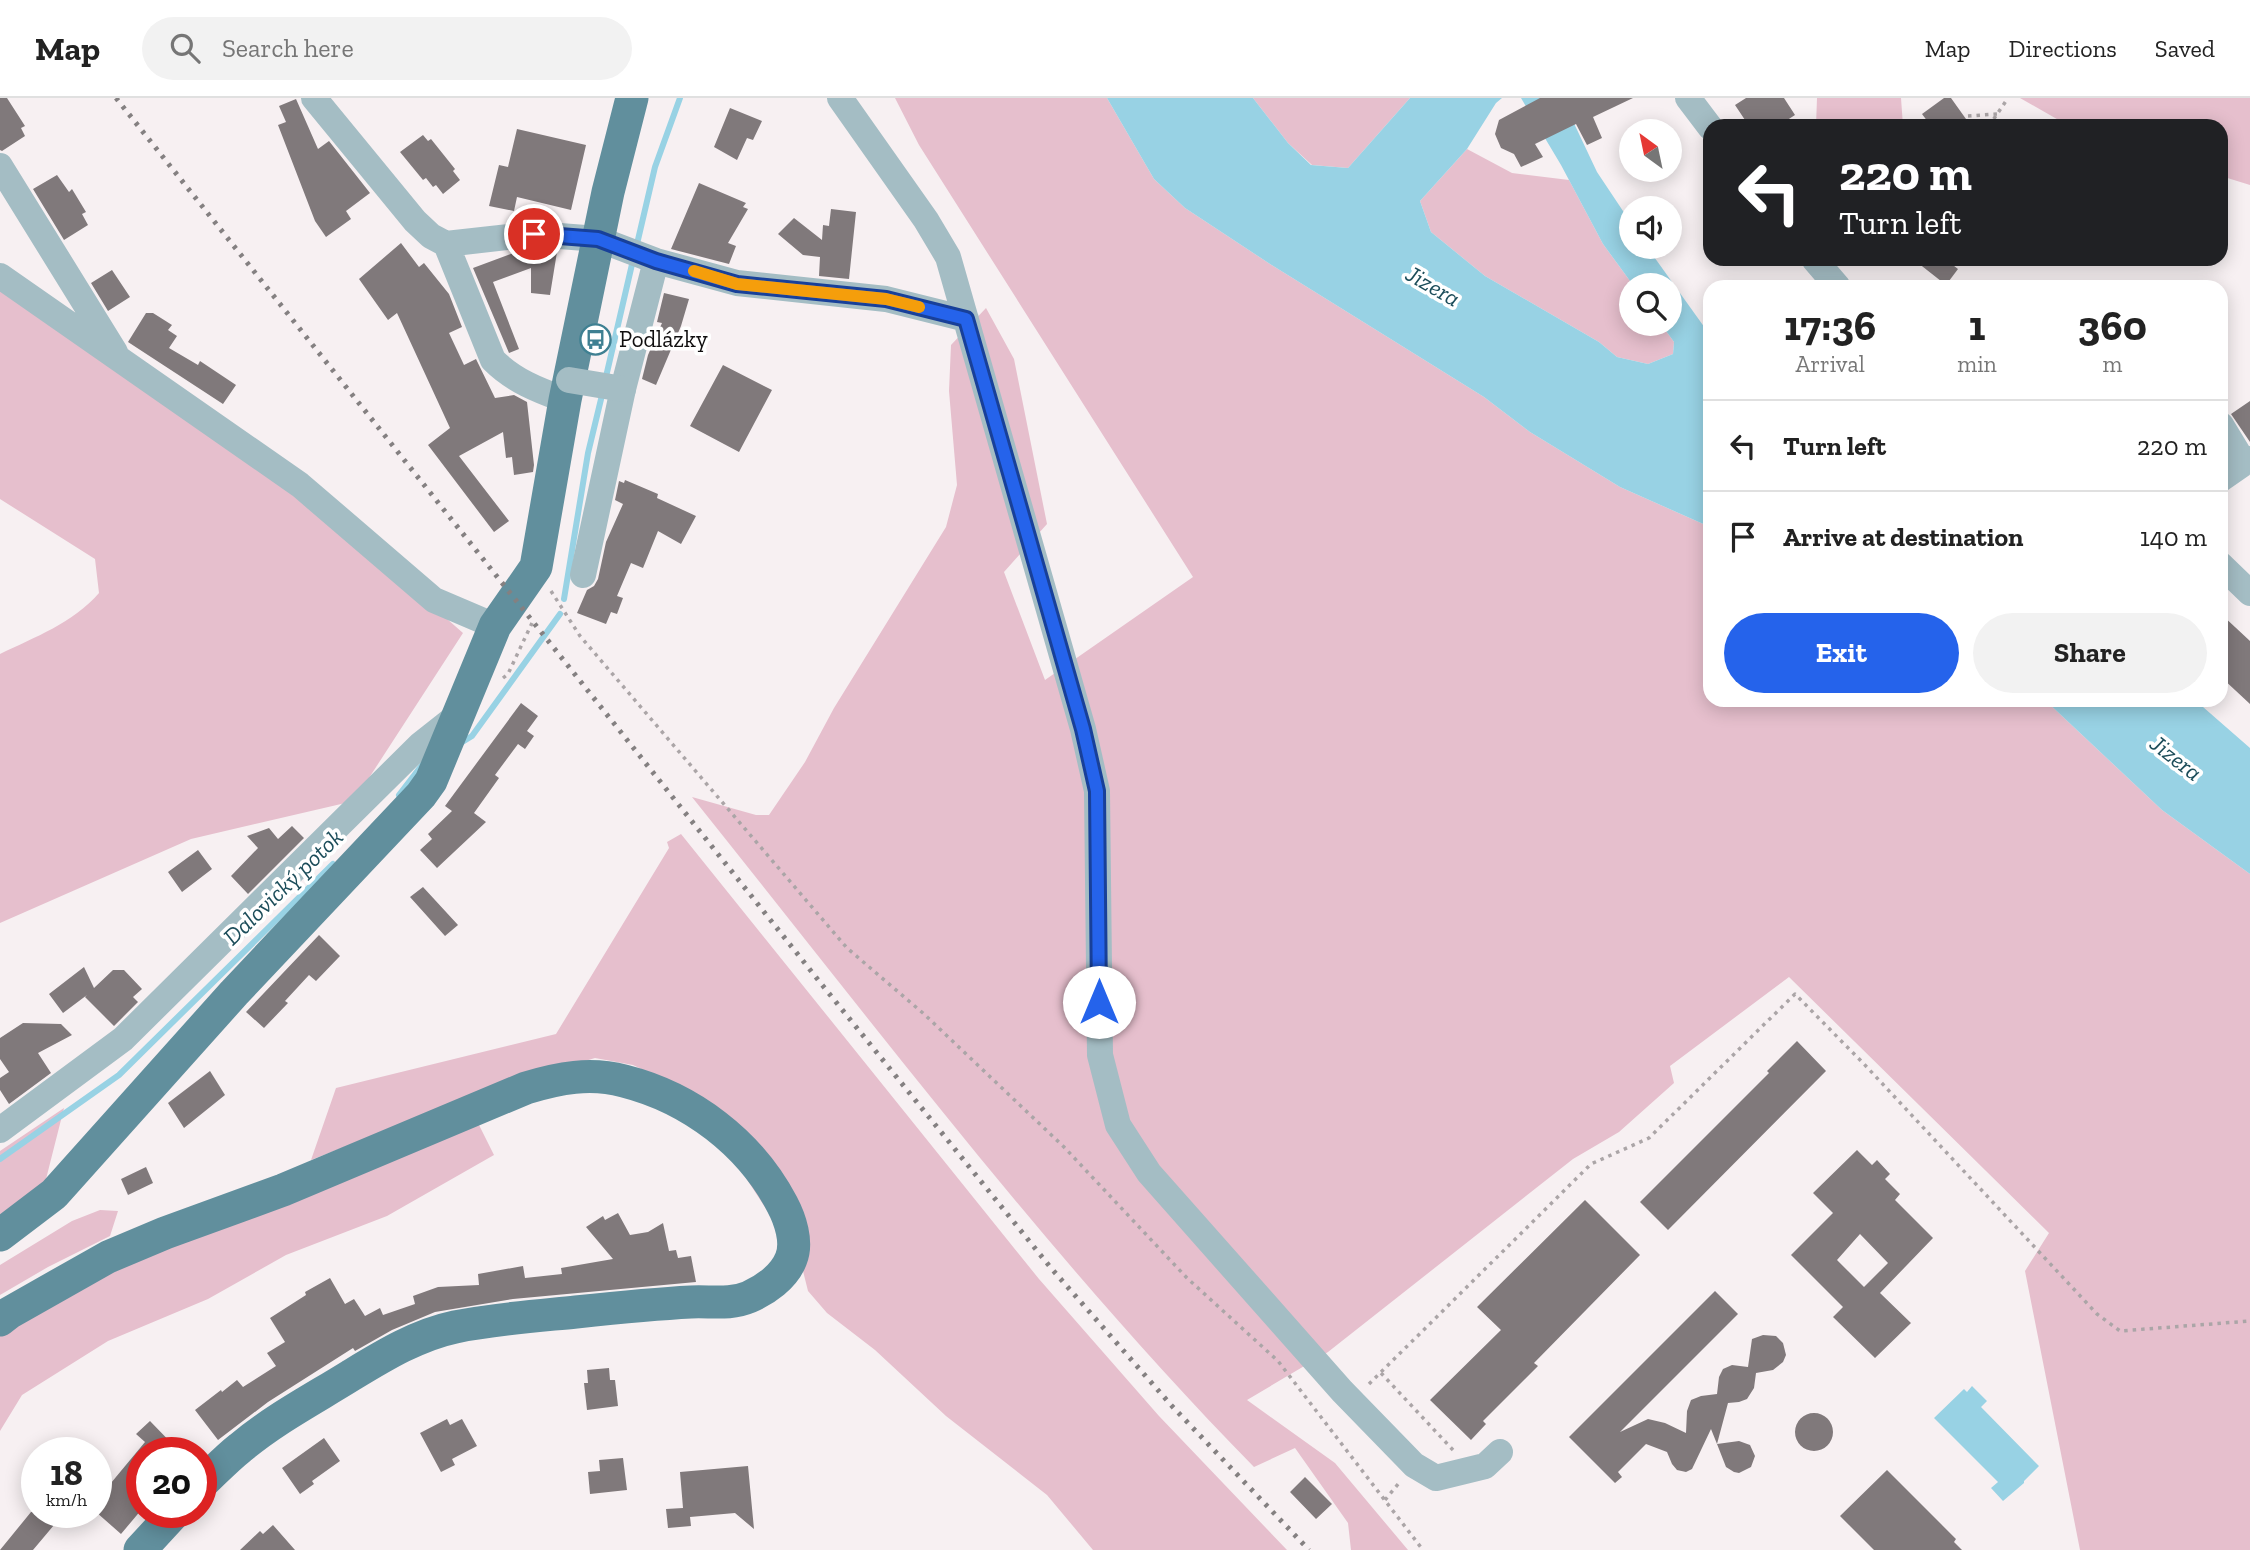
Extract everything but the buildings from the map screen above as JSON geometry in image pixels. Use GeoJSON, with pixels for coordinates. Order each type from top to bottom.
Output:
{"type":"FeatureCollection","features":[{"type":"Feature","properties":{"kind":"main road"},"geometry":{"type":"LineString","coordinates":[[0,1235],[54,1194],[234,993],[421,795],[438,768],[495,626],[536,567],[567,390],[598,239],[632,98]]}},
{"type":"Feature","properties":{"kind":"main road"},"geometry":{"type":"LineString","coordinates":[[0,1320],[108,1257],[165,1233],[283,1190],[526,1088],[582,1075],[624,1080],[653,1090],[726,1132],[772,1185],[790,1219],[792,1258],[780,1276],[747,1298],[722,1303],[694,1302],[575,1312],[455,1327],[420,1338],[293,1410],[241,1447],[217,1469]]}},
{"type":"Feature","properties":{"kind":"main road"},"geometry":{"type":"LineString","coordinates":[[140,1550],[160,1528]]}},
{"type":"Feature","properties":{"kind":"street"},"geometry":{"type":"LineString","coordinates":[[314,98],[415,221],[431,236],[446,244],[534,234],[598,239],[656,261],[737,284],[886,299],[966,319]]}},
{"type":"Feature","properties":{"kind":"street"},"geometry":{"type":"LineString","coordinates":[[840,98],[926,220],[948,257],[1079,715],[1097,791],[1100,1055],[1118,1125],[1149,1173],[1352,1401],[1414,1465],[1436,1478],[1485,1466],[1500,1452]]}},
{"type":"Feature","properties":{"kind":"street"},"geometry":{"type":"LineString","coordinates":[[1688,98],[1704,119]]}},
{"type":"Feature","properties":{"kind":"street"},"geometry":{"type":"LineString","coordinates":[[0,166],[122,362]]}},
{"type":"Feature","properties":{"kind":"street"},"geometry":{"type":"LineString","coordinates":[[446,244],[493,360],[503,370],[527,387],[567,390],[623,389]]}},
{"type":"Feature","properties":{"kind":"street"},"geometry":{"type":"LineString","coordinates":[[583,575],[623,389],[656,261]]}},
{"type":"Feature","properties":{"kind":"street"},"geometry":{"type":"LineString","coordinates":[[1820,266],[1832,280]]}},
{"type":"Feature","properties":{"kind":"street"},"geometry":{"type":"LineString","coordinates":[[0,276],[300,485],[433,600],[495,626]]}},
{"type":"Feature","properties":{"kind":"street"},"geometry":{"type":"LineString","coordinates":[[2228,435],[2247,461],[2228,474]]}},
{"type":"Feature","properties":{"kind":"street"},"geometry":{"type":"LineString","coordinates":[[2228,572],[2250,593]]}},
{"type":"Feature","properties":{"kind":"street"},"geometry":{"type":"LineString","coordinates":[[0,1130],[123,1039],[420,745],[454,725]]}},
{"type":"Feature","properties":{"kind":"path"},"geometry":{"type":"LineString","coordinates":[[1994,119],[2008,98]]}},
{"type":"Feature","properties":{"kind":"path"},"geometry":{"type":"LineString","coordinates":[[1968,116],[1998,114]]}},
{"type":"Feature","properties":{"kind":"path"},"geometry":{"type":"LineString","coordinates":[[536,567],[580,636],[847,948],[964,1052],[1063,1147],[1187,1279],[1278,1361],[1423,1550]]}},
{"type":"Feature","properties":{"kind":"path"},"geometry":{"type":"LineString","coordinates":[[1352,1401],[1591,1164],[1649,1139],[1795,994],[1864,1064],[2097,1314],[2120,1331],[2250,1321]]}},
{"type":"Feature","properties":{"kind":"path"},"geometry":{"type":"LineString","coordinates":[[1381,1373],[1472,1469]]}},
{"type":"Feature","properties":{"kind":"shaded area"},"geometry":{"type":"Polygon","coordinates":[[[895,98],[1107,98],[1154,179],[1185,208],[1484,397],[1530,432],[1620,487],[1703,524],[1703,707],[2052,707],[2162,810],[2250,874],[2250,1550],[2080,1550],[2025,1271],[2049,1233],[1789,977],[1670,1066],[1674,1083],[1619,1132],[1573,1159],[1328,1352],[1247,1400],[1335,1463],[1408,1550],[1351,1550],[1348,1523],[1295,1448],[1254,1467],[1179,1388],[965,1139],[692,797],[756,815],[769,815],[805,762],[834,708],[946,527],[957,485],[949,391],[951,345],[986,308],[1014,359],[1047,524],[1004,572],[1045,680],[1193,577],[919,145],[895,98]]]}},
{"type":"Feature","properties":{"kind":"shaded area"},"geometry":{"type":"Polygon","coordinates":[[[1253,98],[1410,98],[1348,168],[1312,165],[1288,143],[1253,98]]]}},
{"type":"Feature","properties":{"kind":"shaded area"},"geometry":{"type":"Polygon","coordinates":[[[1817,98],[1901,98],[1902,119],[1816,119],[1817,98]]]}},
{"type":"Feature","properties":{"kind":"shaded area"},"geometry":{"type":"Polygon","coordinates":[[[2020,98],[2250,98],[2250,185],[2228,178],[2228,119],[2057,119],[2020,98]]]}},
{"type":"Feature","properties":{"kind":"shaded area"},"geometry":{"type":"Polygon","coordinates":[[[1467,149],[1512,173],[1569,180],[1603,244],[1624,273],[1619,273],[1619,336],[1670,336],[1674,342],[1673,354],[1648,364],[1617,357],[1599,342],[1485,276],[1431,232],[1420,201],[1467,149]]]}},
{"type":"Feature","properties":{"kind":"shaded area"},"geometry":{"type":"Polygon","coordinates":[[[0,279],[305,494],[463,633],[354,801],[191,839],[0,923],[0,654],[65,621],[89,604],[99,593],[95,559],[0,499],[0,279]]]}},
{"type":"Feature","properties":{"kind":"shaded area"},"geometry":{"type":"Polygon","coordinates":[[[681,834],[1039,1279],[1159,1416],[1287,1550],[1093,1550],[1047,1495],[946,1416],[875,1350],[827,1313],[808,1291],[801,1263],[691,1093],[633,1065],[595,1058],[487,1091],[311,1160],[336,1088],[556,1034],[669,848],[667,842],[681,834]]]}},
{"type":"Feature","properties":{"kind":"shaded area"},"geometry":{"type":"Polygon","coordinates":[[[64,1108],[44,1187],[0,1228],[0,1151],[64,1108]]]}},
{"type":"Feature","properties":{"kind":"shaded area"},"geometry":{"type":"Polygon","coordinates":[[[476,1119],[494,1155],[387,1216],[286,1255],[208,1299],[108,1341],[22,1395],[0,1431],[0,1329],[113,1260],[476,1119]]]}},
{"type":"Feature","properties":{"kind":"shaded area"},"geometry":{"type":"Polygon","coordinates":[[[100,1210],[118,1211],[110,1236],[0,1295],[0,1265],[72,1221],[100,1210]]]}},
{"type":"Feature","properties":{"kind":"water","name":"Jizera"},"geometry":{"type":"Polygon","coordinates":[[[1107,98],[1253,98],[1288,143],[1311,165],[1348,168],[1410,98],[1502,98],[1496,103],[1467,149],[1420,201],[1431,232],[1485,276],[1599,342],[1617,357],[1648,364],[1673,354],[1674,342],[1670,336],[1682,336],[1682,296],[1703,325],[1703,524],[1620,487],[1530,432],[1484,397],[1185,208],[1154,179],[1107,98]]]}},
{"type":"Feature","properties":{"kind":"water"},"geometry":{"type":"Polygon","coordinates":[[[1521,98],[1562,98],[1597,172],[1619,205],[1619,259],[1656,259],[1666,273],[1624,273],[1603,244],[1521,98]]]}},
{"type":"Feature","properties":{"kind":"water","name":"Jizera"},"geometry":{"type":"Polygon","coordinates":[[[2052,707],[2203,707],[2250,748],[2250,874],[2162,810],[2052,707]]]}},
{"type":"Feature","properties":{"kind":"water"},"geometry":{"type":"Polygon","coordinates":[[[1972,1386],[1987,1401],[1981,1407],[2039,1466],[2003,1501],[1991,1488],[1998,1482],[1934,1418],[1964,1389],[1967,1392],[1972,1386]]]}},
{"type":"Feature","properties":{"kind":"waterway","name":"Dalovický potok"},"geometry":{"type":"LineString","coordinates":[[637,244],[655,167],[680,98]]}},
{"type":"Feature","properties":{"kind":"waterway","name":"Dalovický potok"},"geometry":{"type":"LineString","coordinates":[[605,381],[633,260]]}},
{"type":"Feature","properties":{"kind":"waterway","name":"Dalovický potok"},"geometry":{"type":"LineString","coordinates":[[564,599],[588,453],[603,391]]}},
{"type":"Feature","properties":{"kind":"waterway","name":"Dalovický potok"},"geometry":{"type":"LineString","coordinates":[[459,744],[472,736],[560,614]]}},
{"type":"Feature","properties":{"kind":"waterway","name":"Dalovický potok"},"geometry":{"type":"LineString","coordinates":[[399,795],[422,765]]}},
{"type":"Feature","properties":{"kind":"waterway","name":"Dalovický potok"},"geometry":{"type":"LineString","coordinates":[[0,1159],[119,1075],[333,864]]}},
{"type":"Feature","properties":{"kind":"railway"},"geometry":{"type":"LineString","coordinates":[[116,98],[1051,1268],[1171,1405],[1309,1550]]}},
{"type":"Feature","properties":{"kind":"slow traffic"},"geometry":{"type":"LineString","coordinates":[[694,271],[737,284],[886,299],[919,307]]}},
{"type":"Feature","properties":{"kind":"place","name":"Podlázky"},"geometry":{"type":"Point","coordinates":[596,339]}},
{"type":"Feature","properties":{"kind":"route"},"geometry":{"type":"LineString","coordinates":[[534,234],[598,239],[656,261],[737,284],[886,299],[966,319],[1083,729],[1097,791],[1099,1002]]}}]}
